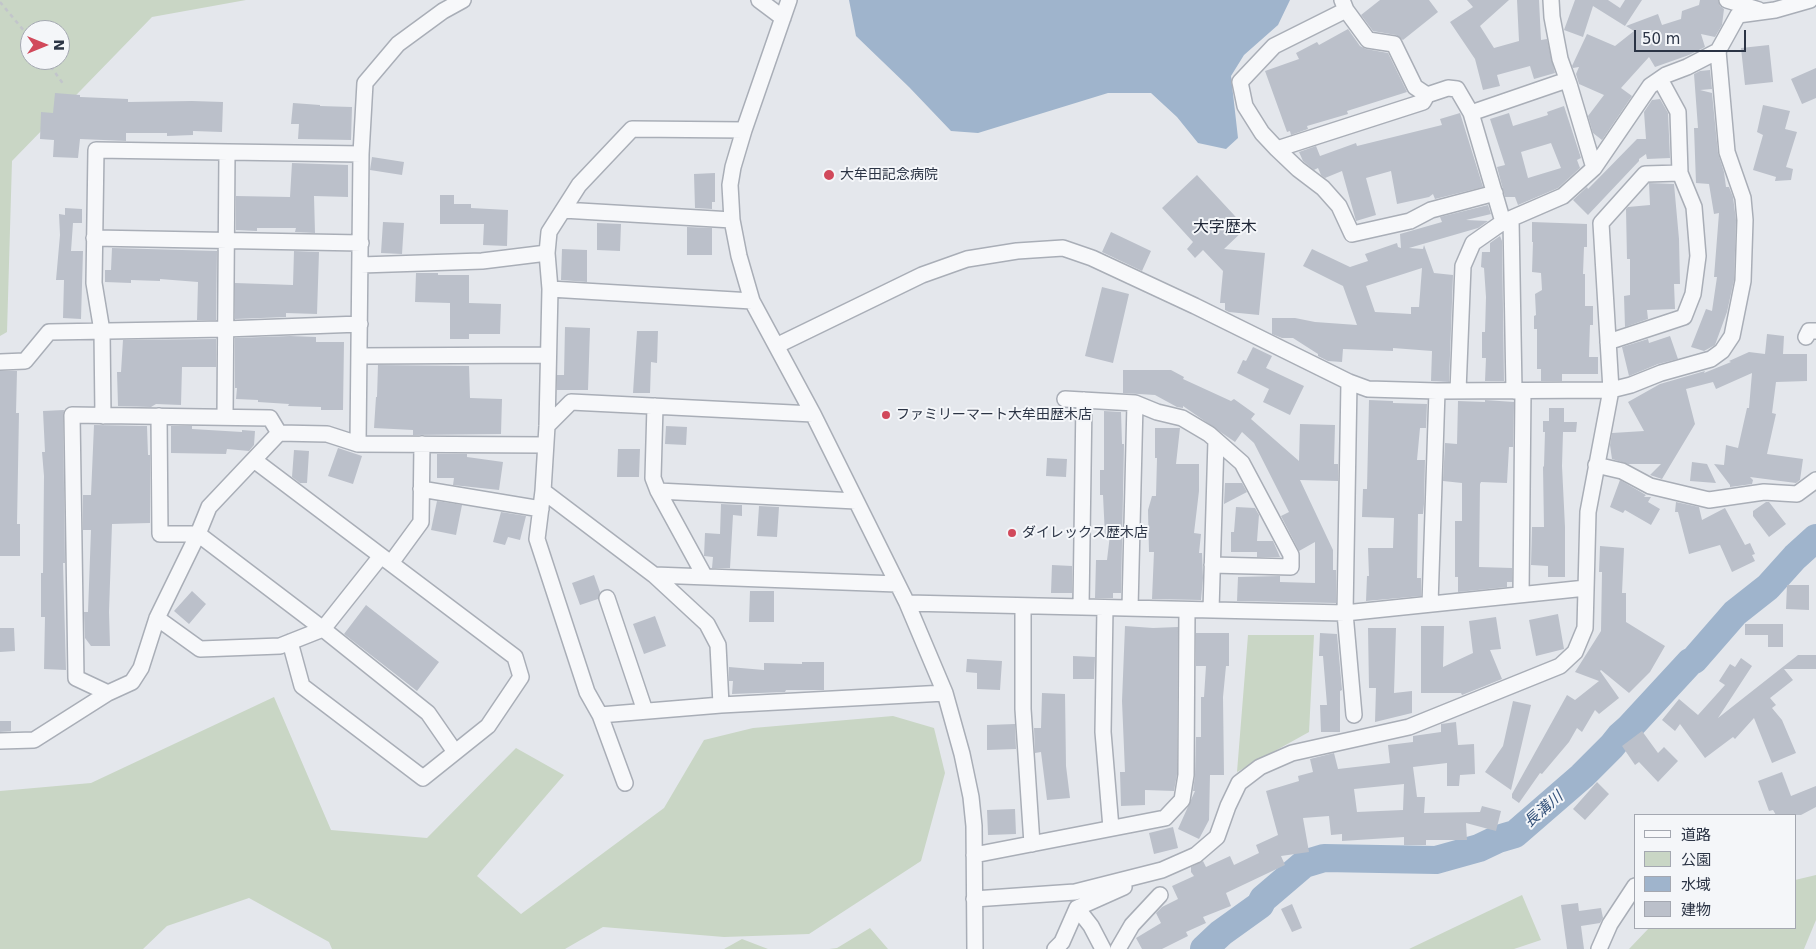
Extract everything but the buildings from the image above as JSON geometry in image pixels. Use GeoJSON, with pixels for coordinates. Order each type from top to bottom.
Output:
{"type":"FeatureCollection","features":[{"type":"Feature","properties":{"kind":"street"},"geometry":{"type":"LineString","coordinates":[[358,444],[361,154],[365,83],[398,44],[443,11],[463,0]]}},
{"type":"Feature","properties":{"kind":"street"},"geometry":{"type":"LineString","coordinates":[[759,0],[783,18]]}},
{"type":"Feature","properties":{"kind":"street"},"geometry":{"type":"LineString","coordinates":[[789,0],[733,167],[730,185],[732,220],[739,256],[752,300],[778,345],[907,603],[946,693],[971,797],[974,826],[975,949]]}},
{"type":"Feature","properties":{"kind":"street"},"geometry":{"type":"LineString","coordinates":[[1551,0],[1552,17],[1560,59],[1570,84],[1594,168]]}},
{"type":"Feature","properties":{"kind":"street"},"geometry":{"type":"LineString","coordinates":[[1727,0],[1760,11]]}},
{"type":"Feature","properties":{"kind":"street"},"geometry":{"type":"LineString","coordinates":[[1458,391],[1463,266],[1473,243],[1507,221],[1563,196],[1594,168],[1650,86],[1666,75],[1687,67],[1718,51],[1738,15],[1775,10],[1810,0]]}},
{"type":"Feature","properties":{"kind":"street"},"geometry":{"type":"LineString","coordinates":[[1427,94],[1415,86],[1394,44],[1368,40],[1344,5],[1274,46],[1240,82],[1245,106],[1262,133],[1298,169],[1323,188],[1339,206],[1352,234],[1410,220],[1431,210],[1494,193]]}},
{"type":"Feature","properties":{"kind":"street"},"geometry":{"type":"LineString","coordinates":[[778,345],[922,275],[967,259],[1017,251],[1063,248],[1092,258],[1349,382],[1368,389],[1437,391],[1611,390],[1631,385],[1661,373],[1711,359],[1722,351],[1732,336],[1743,280],[1745,220],[1743,198],[1727,152],[1718,51]]}},
{"type":"Feature","properties":{"kind":"street"},"geometry":{"type":"LineString","coordinates":[[1608,342],[1684,316],[1693,294],[1698,256],[1694,207],[1680,173],[1678,112],[1660,79]]}},
{"type":"Feature","properties":{"kind":"street"},"geometry":{"type":"LineString","coordinates":[[1471,113],[1567,80]]}},
{"type":"Feature","properties":{"kind":"street"},"geometry":{"type":"LineString","coordinates":[[1277,149],[1423,102],[1427,94],[1448,88],[1457,89],[1471,113],[1494,193],[1507,221],[1518,391],[1521,594]]}},
{"type":"Feature","properties":{"kind":"street"},"geometry":{"type":"LineString","coordinates":[[625,783],[600,715],[587,692],[537,539],[547,426],[550,289],[547,253],[549,232],[579,185],[632,130],[744,130]]}},
{"type":"Feature","properties":{"kind":"street"},"geometry":{"type":"LineString","coordinates":[[103,416],[102,332],[94,283],[96,150],[361,154]]}},
{"type":"Feature","properties":{"kind":"street"},"geometry":{"type":"LineString","coordinates":[[225,416],[227,152]]}},
{"type":"Feature","properties":{"kind":"street"},"geometry":{"type":"LineString","coordinates":[[1055,949],[1062,942],[1077,908],[1196,855],[1217,837],[1228,806],[1239,783],[1260,767],[1292,753],[1409,727],[1560,666],[1575,652],[1585,628],[1588,512],[1611,390],[1601,223],[1645,174],[1680,173]]}},
{"type":"Feature","properties":{"kind":"street"},"geometry":{"type":"LineString","coordinates":[[563,210],[732,220]]}},
{"type":"Feature","properties":{"kind":"street"},"geometry":{"type":"LineString","coordinates":[[94,238],[361,243]]}},
{"type":"Feature","properties":{"kind":"street"},"geometry":{"type":"LineString","coordinates":[[361,265],[482,261],[547,253]]}},
{"type":"Feature","properties":{"kind":"street"},"geometry":{"type":"LineString","coordinates":[[550,289],[752,300]]}},
{"type":"Feature","properties":{"kind":"street"},"geometry":{"type":"LineString","coordinates":[[0,362],[25,361],[49,332],[225,329],[360,324]]}},
{"type":"Feature","properties":{"kind":"street"},"geometry":{"type":"LineString","coordinates":[[359,356],[548,355]]}},
{"type":"Feature","properties":{"kind":"street"},"geometry":{"type":"LineString","coordinates":[[1349,382],[1345,613],[1354,715]]}},
{"type":"Feature","properties":{"kind":"street"},"geometry":{"type":"LineString","coordinates":[[1430,604],[1437,391]]}},
{"type":"Feature","properties":{"kind":"street"},"geometry":{"type":"LineString","coordinates":[[1065,399],[1135,403],[1157,412],[1182,418],[1216,440],[1242,463],[1291,555],[1291,567],[1212,565]]}},
{"type":"Feature","properties":{"kind":"street"},"geometry":{"type":"LineString","coordinates":[[1081,607],[1084,400]]}},
{"type":"Feature","properties":{"kind":"street"},"geometry":{"type":"LineString","coordinates":[[547,426],[571,402],[813,414]]}},
{"type":"Feature","properties":{"kind":"street"},"geometry":{"type":"LineString","coordinates":[[1130,608],[1135,403]]}},
{"type":"Feature","properties":{"kind":"street"},"geometry":{"type":"LineString","coordinates":[[655,406],[653,478],[705,577]]}},
{"type":"Feature","properties":{"kind":"street"},"geometry":{"type":"LineString","coordinates":[[108,693],[76,678],[72,415],[270,418],[280,433]]}},
{"type":"Feature","properties":{"kind":"street"},"geometry":{"type":"LineString","coordinates":[[158,416],[160,534],[198,534],[323,629],[428,713],[455,752]]}},
{"type":"Feature","properties":{"kind":"street"},"geometry":{"type":"LineString","coordinates":[[0,741],[34,740],[108,693],[132,682],[141,668],[156,618],[198,534],[208,507],[280,433],[327,434],[358,444],[545,445]]}},
{"type":"Feature","properties":{"kind":"street"},"geometry":{"type":"LineString","coordinates":[[1211,610],[1216,440]]}},
{"type":"Feature","properties":{"kind":"street"},"geometry":{"type":"LineString","coordinates":[[156,618],[200,649],[280,646],[323,629],[421,522],[422,444]]}},
{"type":"Feature","properties":{"kind":"street"},"geometry":{"type":"LineString","coordinates":[[254,460],[515,657],[521,676],[488,726],[423,778],[302,686],[290,642]]}},
{"type":"Feature","properties":{"kind":"street"},"geometry":{"type":"LineString","coordinates":[[1596,465],[1622,471],[1650,486],[1709,500],[1764,492],[1797,494],[1816,480]]}},
{"type":"Feature","properties":{"kind":"street"},"geometry":{"type":"LineString","coordinates":[[421,489],[540,509]]}},
{"type":"Feature","properties":{"kind":"street"},"geometry":{"type":"LineString","coordinates":[[658,490],[856,501]]}},
{"type":"Feature","properties":{"kind":"street"},"geometry":{"type":"LineString","coordinates":[[542,491],[654,575],[707,624],[718,645],[721,705]]}},
{"type":"Feature","properties":{"kind":"street"},"geometry":{"type":"LineString","coordinates":[[654,575],[897,584]]}},
{"type":"Feature","properties":{"kind":"street"},"geometry":{"type":"LineString","coordinates":[[907,603],[1345,613],[1586,588]]}},
{"type":"Feature","properties":{"kind":"street"},"geometry":{"type":"LineString","coordinates":[[607,598],[645,712]]}},
{"type":"Feature","properties":{"kind":"street"},"geometry":{"type":"LineString","coordinates":[[1023,606],[1023,708],[1032,844]]}},
{"type":"Feature","properties":{"kind":"street"},"geometry":{"type":"LineString","coordinates":[[1105,608],[1103,732],[1111,828]]}},
{"type":"Feature","properties":{"kind":"street"},"geometry":{"type":"LineString","coordinates":[[974,855],[1165,818],[1182,800],[1186,775],[1186,610]]}},
{"type":"Feature","properties":{"kind":"street"},"geometry":{"type":"LineString","coordinates":[[600,715],[721,705],[946,693]]}},
{"type":"Feature","properties":{"kind":"street"},"geometry":{"type":"LineString","coordinates":[[974,899],[1075,892],[1162,870]]}},
{"type":"Feature","properties":{"kind":"street"},"geometry":{"type":"LineString","coordinates":[[1599,949],[1610,924],[1634,888]]}},
{"type":"Feature","properties":{"kind":"street"},"geometry":{"type":"LineString","coordinates":[[1118,949],[1132,925],[1160,895]]}},
{"type":"Feature","properties":{"kind":"street"},"geometry":{"type":"LineString","coordinates":[[1077,908],[1091,926],[1103,949]]}},
{"type":"Feature","properties":{"kind":"path"},"geometry":{"type":"LineString","coordinates":[[0,2],[20,26]]}},
{"type":"Feature","properties":{"kind":"path"},"geometry":{"type":"LineString","coordinates":[[53,70],[64,85]]}},
{"type":"Feature","properties":{"kind":"green space"},"geometry":{"type":"Polygon","coordinates":[[[0,0],[246,0],[152,17],[12,161],[7,332],[0,336],[0,0]]]}},
{"type":"Feature","properties":{"kind":"green space"},"geometry":{"type":"Polygon","coordinates":[[[1248,635],[1314,635],[1309,732],[1237,772],[1248,635]]]}},
{"type":"Feature","properties":{"kind":"green space"},"geometry":{"type":"Polygon","coordinates":[[[274,697],[331,830],[427,838],[516,748],[564,775],[477,876],[521,914],[664,808],[704,740],[753,728],[893,716],[934,728],[945,773],[921,861],[809,934],[724,937],[603,927],[565,949],[332,949],[329,942],[249,898],[167,926],[143,949],[0,949],[0,791],[91,783],[274,697]]]}},
{"type":"Feature","properties":{"kind":"green space"},"geometry":{"type":"Polygon","coordinates":[[[1816,875],[1816,920],[1804,949],[1629,949],[1648,929],[1796,929],[1796,880],[1816,875]]]}},
{"type":"Feature","properties":{"kind":"green space"},"geometry":{"type":"Polygon","coordinates":[[[1522,895],[1541,940],[1514,949],[1409,949],[1522,895]]]}},
{"type":"Feature","properties":{"kind":"green space"},"geometry":{"type":"Polygon","coordinates":[[[870,928],[888,949],[829,949],[837,948],[870,928]]]}},
{"type":"Feature","properties":{"kind":"green space"},"geometry":{"type":"Polygon","coordinates":[[[742,939],[768,949],[724,949],[742,939]]]}},
{"type":"Feature","properties":{"kind":"water"},"geometry":{"type":"Polygon","coordinates":[[[849,0],[1290,0],[1278,25],[1244,55],[1231,76],[1238,138],[1226,149],[1198,143],[1177,117],[1151,93],[1108,93],[978,133],[951,131],[856,36],[849,0]]]}},
{"type":"Feature","properties":{"kind":"waterway","name":"長溝川"},"geometry":{"type":"LineString","coordinates":[[1204,949],[1221,933],[1260,905],[1263,899],[1304,864],[1324,858],[1436,860],[1479,848],[1498,839],[1515,834],[1582,776],[1694,660],[1735,613],[1768,587],[1795,557],[1816,538]]}},
{"type":"Feature","properties":{"kind":"place","name":"大牟田記念病院"},"geometry":{"type":"Point","coordinates":[829,175]}},
{"type":"Feature","properties":{"kind":"place","name":"ファミリーマート大牟田歴木店"},"geometry":{"type":"Point","coordinates":[886,415]}},
{"type":"Feature","properties":{"kind":"place","name":"ダイレックス歴木店"},"geometry":{"type":"Point","coordinates":[1012,533]}},
{"type":"Feature","properties":{"kind":"district","name":"大字歴木"},"geometry":{"type":"Point","coordinates":[1225,228]}}]}
